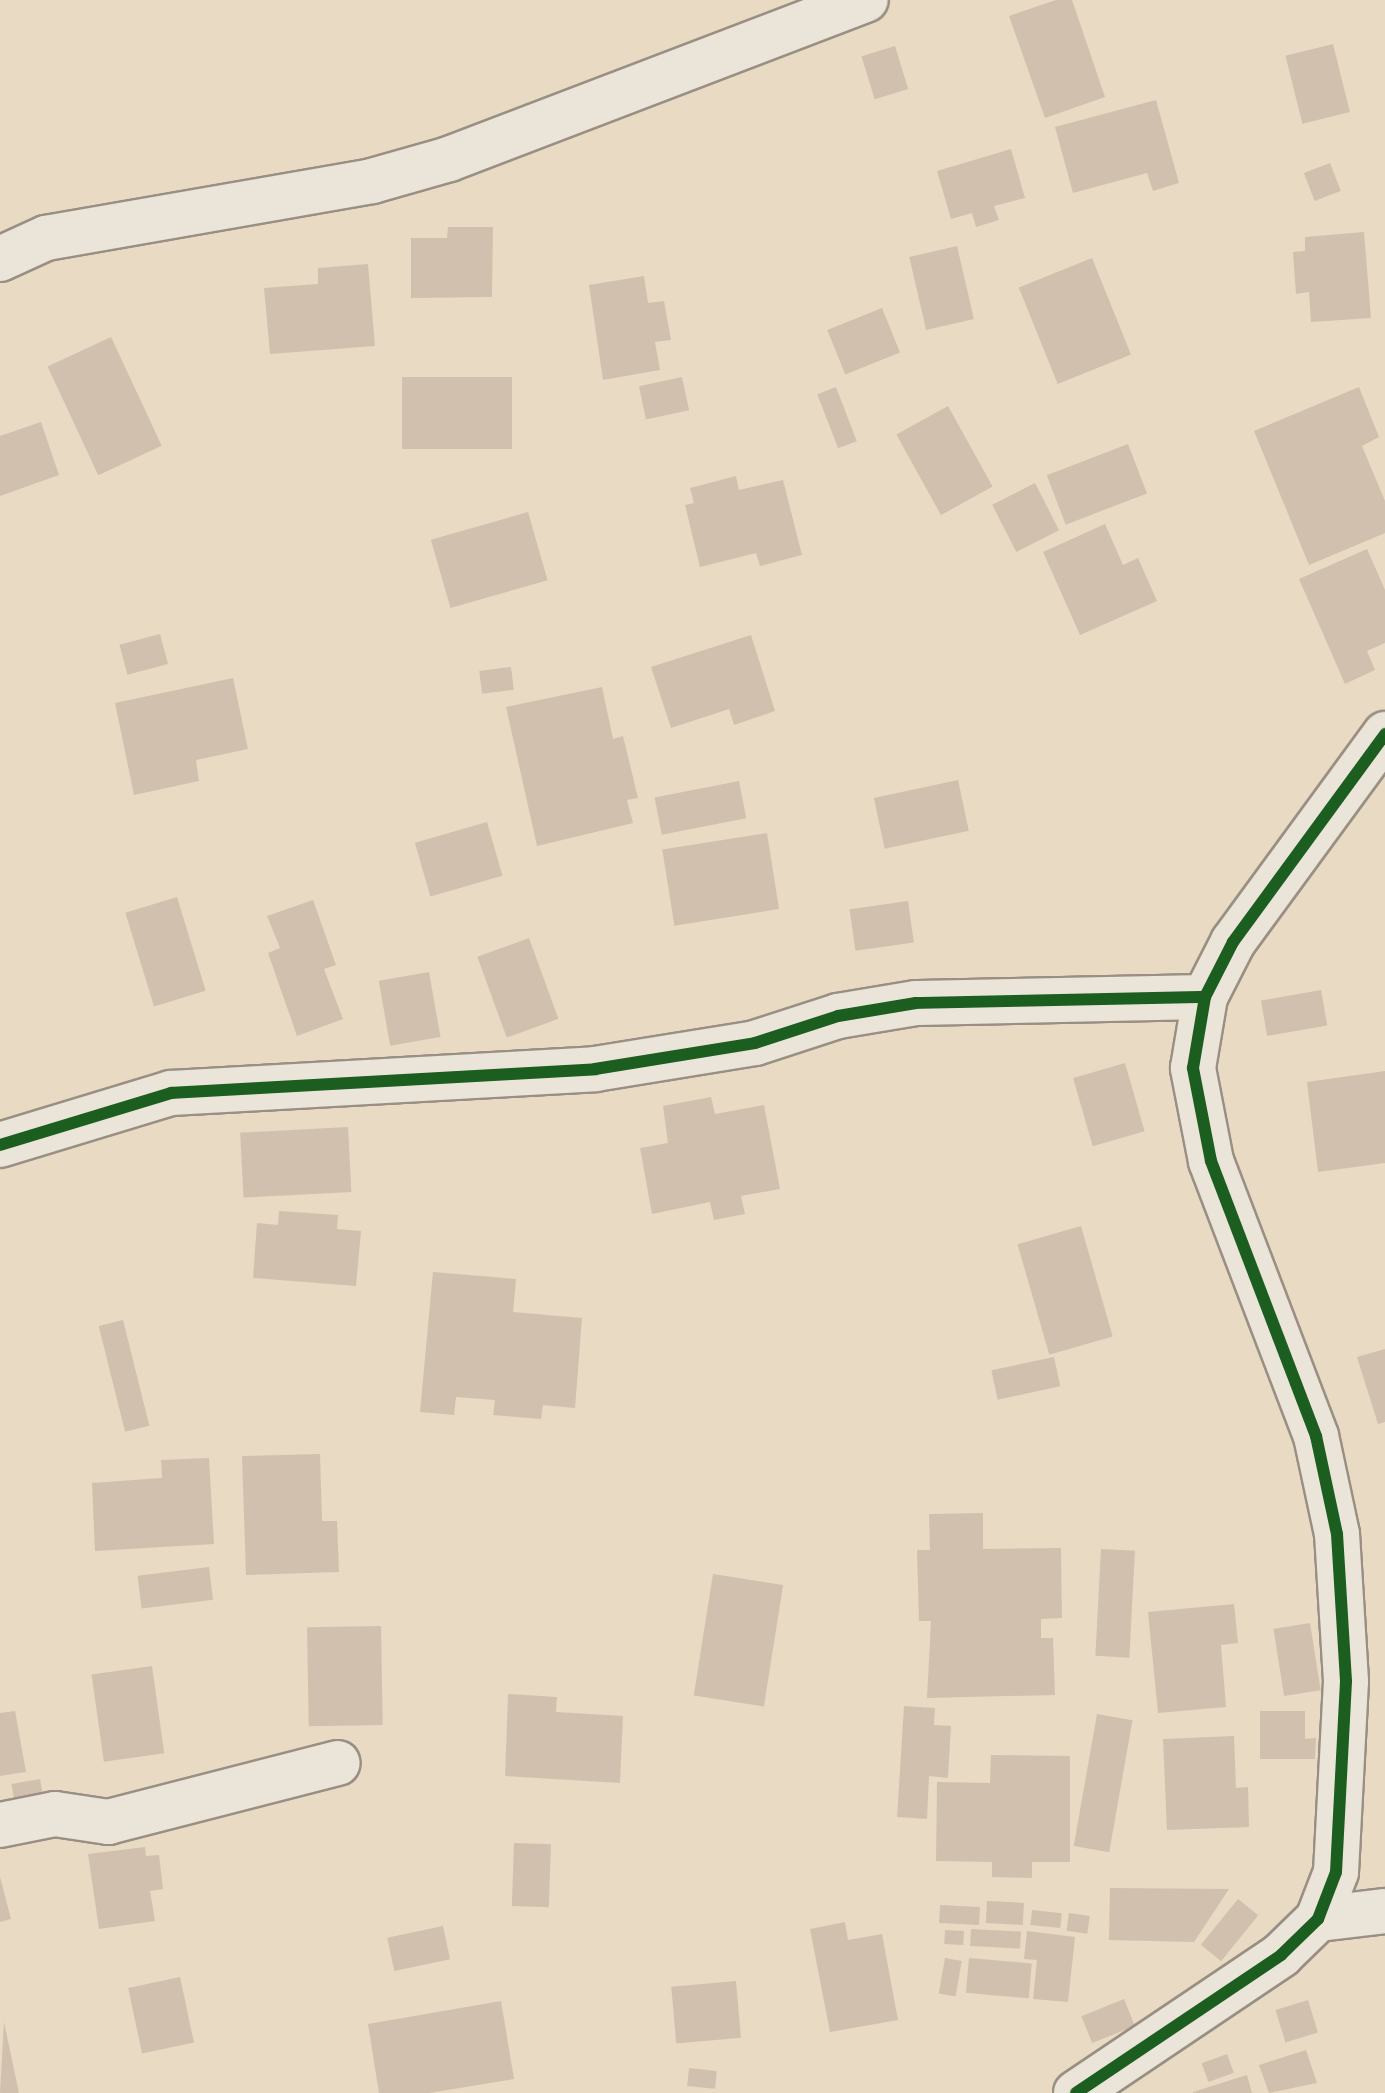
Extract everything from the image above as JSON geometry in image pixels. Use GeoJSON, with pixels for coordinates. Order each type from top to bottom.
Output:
{"type":"FeatureCollection","features":[{"type":"Feature","properties":{"kind":"street"},"geometry":{"type":"LineString","coordinates":[[0,259],[46,238],[372,181],[449,159],[866,0]]}},
{"type":"Feature","properties":{"kind":"street"},"geometry":{"type":"LineString","coordinates":[[1076,2093],[1281,1955],[1318,1919],[1336,1872],[1346,1681],[1337,1534],[1316,1436],[1211,1161],[1193,1068],[1205,997],[1233,942],[1385,734]]}},
{"type":"Feature","properties":{"kind":"street"},"geometry":{"type":"LineString","coordinates":[[0,1145],[171,1093],[595,1069],[755,1043],[838,1016],[916,1003],[1205,997]]}},
{"type":"Feature","properties":{"kind":"street"},"geometry":{"type":"LineString","coordinates":[[0,1825],[55,1814],[108,1822],[338,1763]]}},
{"type":"Feature","properties":{"kind":"street"},"geometry":{"type":"LineString","coordinates":[[1318,1919],[1385,1911]]}},
{"type":"Feature","properties":{"kind":"building"},"geometry":{"type":"Polygon","coordinates":[[[1056,0],[1072,0],[1105,97],[1045,118],[1009,16],[1056,0]]]}},
{"type":"Feature","properties":{"kind":"building"},"geometry":{"type":"Polygon","coordinates":[[[1333,44],[1350,112],[1302,124],[1285,56],[1333,44]]]}},
{"type":"Feature","properties":{"kind":"building"},"geometry":{"type":"Polygon","coordinates":[[[895,46],[908,89],[875,99],[862,56],[895,46]]]}},
{"type":"Feature","properties":{"kind":"building"},"geometry":{"type":"Polygon","coordinates":[[[1156,100],[1179,183],[1153,191],[1147,173],[1073,193],[1055,127],[1156,100]]]}},
{"type":"Feature","properties":{"kind":"building"},"geometry":{"type":"Polygon","coordinates":[[[1011,149],[1025,198],[994,206],[999,220],[976,227],[972,213],[951,219],[937,171],[1011,149]]]}},
{"type":"Feature","properties":{"kind":"building"},"geometry":{"type":"Polygon","coordinates":[[[1330,163],[1341,191],[1315,201],[1304,173],[1330,163]]]}},
{"type":"Feature","properties":{"kind":"building"},"geometry":{"type":"Polygon","coordinates":[[[448,227],[493,227],[492,297],[411,298],[411,238],[447,238],[448,227]]]}},
{"type":"Feature","properties":{"kind":"building"},"geometry":{"type":"Polygon","coordinates":[[[1364,232],[1371,318],[1311,322],[1309,292],[1296,294],[1293,252],[1305,251],[1305,237],[1364,232]]]}},
{"type":"Feature","properties":{"kind":"building"},"geometry":{"type":"Polygon","coordinates":[[[957,246],[974,319],[926,330],[909,257],[957,246]]]}},
{"type":"Feature","properties":{"kind":"building"},"geometry":{"type":"Polygon","coordinates":[[[1092,258],[1131,354],[1058,384],[1019,288],[1092,258]]]}},
{"type":"Feature","properties":{"kind":"building"},"geometry":{"type":"Polygon","coordinates":[[[368,264],[375,346],[270,354],[264,288],[318,284],[318,268],[368,264]]]}},
{"type":"Feature","properties":{"kind":"building"},"geometry":{"type":"Polygon","coordinates":[[[644,276],[648,303],[664,301],[671,340],[655,342],[660,370],[603,380],[589,285],[644,276]]]}},
{"type":"Feature","properties":{"kind":"building"},"geometry":{"type":"Polygon","coordinates":[[[882,308],[900,353],[845,375],[827,330],[882,308]]]}},
{"type":"Feature","properties":{"kind":"building"},"geometry":{"type":"Polygon","coordinates":[[[111,337],[162,446],[98,475],[48,367],[111,337]]]}},
{"type":"Feature","properties":{"kind":"building"},"geometry":{"type":"Polygon","coordinates":[[[402,377],[512,377],[512,449],[402,449],[402,377]]]}},
{"type":"Feature","properties":{"kind":"building"},"geometry":{"type":"Polygon","coordinates":[[[682,377],[689,410],[646,419],[639,386],[682,377]]]}},
{"type":"Feature","properties":{"kind":"building"},"geometry":{"type":"Polygon","coordinates":[[[836,387],[857,441],[838,448],[817,394],[836,387]]]}},
{"type":"Feature","properties":{"kind":"building"},"geometry":{"type":"Polygon","coordinates":[[[1359,387],[1379,437],[1362,446],[1385,501],[1385,533],[1309,565],[1254,431],[1359,387]]]}},
{"type":"Feature","properties":{"kind":"building"},"geometry":{"type":"Polygon","coordinates":[[[948,406],[993,486],[941,515],[896,435],[948,406]]]}},
{"type":"Feature","properties":{"kind":"building"},"geometry":{"type":"Polygon","coordinates":[[[41,422],[59,475],[0,496],[0,436],[41,422]]]}},
{"type":"Feature","properties":{"kind":"building"},"geometry":{"type":"Polygon","coordinates":[[[1128,444],[1147,493],[1066,525],[1047,475],[1128,444]]]}},
{"type":"Feature","properties":{"kind":"building"},"geometry":{"type":"Polygon","coordinates":[[[736,476],[739,490],[783,480],[802,555],[760,566],[756,553],[700,567],[685,505],[694,503],[690,488],[736,476]]]}},
{"type":"Feature","properties":{"kind":"building"},"geometry":{"type":"Polygon","coordinates":[[[1035,483],[1059,530],[1016,552],[992,505],[1035,483]]]}},
{"type":"Feature","properties":{"kind":"building"},"geometry":{"type":"Polygon","coordinates":[[[528,512],[548,580],[450,608],[431,540],[528,512]]]}},
{"type":"Feature","properties":{"kind":"building"},"geometry":{"type":"Polygon","coordinates":[[[1105,524],[1123,565],[1138,558],[1157,601],[1080,635],[1043,552],[1105,524]]]}},
{"type":"Feature","properties":{"kind":"building"},"geometry":{"type":"Polygon","coordinates":[[[1367,549],[1385,590],[1385,643],[1367,651],[1375,670],[1345,684],[1299,579],[1367,549]]]}},
{"type":"Feature","properties":{"kind":"building"},"geometry":{"type":"Polygon","coordinates":[[[160,634],[168,664],[127,675],[119,645],[160,634]]]}},
{"type":"Feature","properties":{"kind":"building"},"geometry":{"type":"Polygon","coordinates":[[[751,635],[775,711],[734,725],[729,709],[671,728],[651,667],[751,635]]]}},
{"type":"Feature","properties":{"kind":"building"},"geometry":{"type":"Polygon","coordinates":[[[511,667],[514,690],[482,694],[479,671],[511,667]]]}},
{"type":"Feature","properties":{"kind":"building"},"geometry":{"type":"Polygon","coordinates":[[[233,678],[248,749],[196,760],[199,781],[134,795],[115,703],[233,678]]]}},
{"type":"Feature","properties":{"kind":"building"},"geometry":{"type":"Polygon","coordinates":[[[602,687],[613,739],[623,736],[638,798],[627,800],[633,823],[537,846],[506,707],[602,687]]]}},
{"type":"Feature","properties":{"kind":"building"},"geometry":{"type":"Polygon","coordinates":[[[958,780],[969,831],[885,849],[874,798],[958,780]]]}},
{"type":"Feature","properties":{"kind":"building"},"geometry":{"type":"Polygon","coordinates":[[[739,781],[746,818],[662,835],[655,797],[739,781]]]}},
{"type":"Feature","properties":{"kind":"building"},"geometry":{"type":"Polygon","coordinates":[[[487,822],[502,876],[430,897],[415,843],[487,822]]]}},
{"type":"Feature","properties":{"kind":"building"},"geometry":{"type":"Polygon","coordinates":[[[767,833],[779,909],[674,926],[662,850],[767,833]]]}},
{"type":"Feature","properties":{"kind":"building"},"geometry":{"type":"Polygon","coordinates":[[[177,897],[206,991],[154,1007],[125,913],[177,897]]]}},
{"type":"Feature","properties":{"kind":"building"},"geometry":{"type":"Polygon","coordinates":[[[313,900],[336,965],[324,969],[343,1019],[297,1036],[268,953],[280,948],[267,916],[313,900]]]}},
{"type":"Feature","properties":{"kind":"building"},"geometry":{"type":"Polygon","coordinates":[[[908,901],[914,943],[855,951],[850,909],[908,901]]]}},
{"type":"Feature","properties":{"kind":"building"},"geometry":{"type":"Polygon","coordinates":[[[529,938],[558,1019],[507,1038],[477,957],[529,938]]]}},
{"type":"Feature","properties":{"kind":"building"},"geometry":{"type":"Polygon","coordinates":[[[429,972],[440,1037],[390,1046],[379,981],[429,972]]]}},
{"type":"Feature","properties":{"kind":"building"},"geometry":{"type":"Polygon","coordinates":[[[1321,990],[1327,1025],[1267,1036],[1261,1001],[1321,990]]]}},
{"type":"Feature","properties":{"kind":"building"},"geometry":{"type":"Polygon","coordinates":[[[1125,1063],[1145,1131],[1093,1146],[1073,1078],[1125,1063]]]}},
{"type":"Feature","properties":{"kind":"building"},"geometry":{"type":"Polygon","coordinates":[[[1385,1071],[1385,1163],[1318,1172],[1307,1082],[1385,1071]]]}},
{"type":"Feature","properties":{"kind":"building"},"geometry":{"type":"Polygon","coordinates":[[[711,1097],[715,1114],[764,1105],[780,1189],[741,1196],[745,1214],[714,1220],[710,1202],[652,1214],[640,1148],[668,1143],[663,1106],[711,1097]]]}},
{"type":"Feature","properties":{"kind":"building"},"geometry":{"type":"Polygon","coordinates":[[[348,1127],[351,1192],[244,1198],[240,1133],[348,1127]]]}},
{"type":"Feature","properties":{"kind":"building"},"geometry":{"type":"Polygon","coordinates":[[[279,1211],[338,1215],[337,1229],[361,1231],[356,1286],[253,1278],[257,1223],[278,1225],[279,1211]]]}},
{"type":"Feature","properties":{"kind":"building"},"geometry":{"type":"Polygon","coordinates":[[[1081,1226],[1113,1337],[1049,1355],[1018,1244],[1081,1226]]]}},
{"type":"Feature","properties":{"kind":"building"},"geometry":{"type":"Polygon","coordinates":[[[433,1272],[516,1279],[513,1312],[582,1318],[575,1408],[543,1405],[541,1419],[493,1415],[495,1400],[456,1397],[454,1415],[420,1412],[433,1272]]]}},
{"type":"Feature","properties":{"kind":"building"},"geometry":{"type":"Polygon","coordinates":[[[123,1320],[149,1426],[125,1432],[99,1326],[123,1320]]]}},
{"type":"Feature","properties":{"kind":"building"},"geometry":{"type":"Polygon","coordinates":[[[1385,1349],[1385,1422],[1378,1424],[1357,1357],[1385,1349]]]}},
{"type":"Feature","properties":{"kind":"building"},"geometry":{"type":"Polygon","coordinates":[[[1054,1357],[1060,1386],[998,1400],[991,1370],[1054,1357]]]}},
{"type":"Feature","properties":{"kind":"building"},"geometry":{"type":"Polygon","coordinates":[[[320,1454],[322,1521],[337,1521],[339,1572],[246,1575],[242,1456],[320,1454]]]}},
{"type":"Feature","properties":{"kind":"building"},"geometry":{"type":"Polygon","coordinates":[[[209,1458],[214,1544],[95,1551],[92,1483],[162,1478],[161,1460],[209,1458]]]}},
{"type":"Feature","properties":{"kind":"building"},"geometry":{"type":"Polygon","coordinates":[[[983,1513],[983,1549],[1061,1548],[1062,1618],[1041,1619],[1041,1638],[1053,1638],[1055,1695],[927,1698],[931,1621],[919,1621],[917,1550],[930,1550],[929,1514],[983,1513]]]}},
{"type":"Feature","properties":{"kind":"building"},"geometry":{"type":"Polygon","coordinates":[[[1101,1549],[1135,1551],[1129,1658],[1095,1656],[1101,1549]]]}},
{"type":"Feature","properties":{"kind":"building"},"geometry":{"type":"Polygon","coordinates":[[[209,1567],[213,1600],[142,1609],[138,1576],[209,1567]]]}},
{"type":"Feature","properties":{"kind":"building"},"geometry":{"type":"Polygon","coordinates":[[[713,1574],[783,1585],[764,1707],[694,1695],[713,1574]]]}},
{"type":"Feature","properties":{"kind":"building"},"geometry":{"type":"Polygon","coordinates":[[[1234,1604],[1238,1643],[1221,1645],[1226,1707],[1158,1713],[1148,1612],[1234,1604]]]}},
{"type":"Feature","properties":{"kind":"building"},"geometry":{"type":"Polygon","coordinates":[[[1310,1623],[1321,1690],[1284,1696],[1273,1629],[1310,1623]]]}},
{"type":"Feature","properties":{"kind":"building"},"geometry":{"type":"Polygon","coordinates":[[[381,1626],[383,1725],[309,1726],[307,1627],[381,1626]]]}},
{"type":"Feature","properties":{"kind":"building"},"geometry":{"type":"Polygon","coordinates":[[[152,1666],[164,1753],[104,1762],[92,1674],[152,1666]]]}},
{"type":"Feature","properties":{"kind":"building"},"geometry":{"type":"Polygon","coordinates":[[[508,1694],[557,1697],[556,1712],[623,1716],[620,1783],[505,1776],[508,1694]]]}},
{"type":"Feature","properties":{"kind":"building"},"geometry":{"type":"Polygon","coordinates":[[[904,1706],[935,1708],[934,1725],[951,1726],[948,1778],[929,1776],[927,1819],[897,1817],[904,1706]]]}},
{"type":"Feature","properties":{"kind":"building"},"geometry":{"type":"Polygon","coordinates":[[[15,1711],[26,1772],[0,1776],[0,1713],[15,1711]]]}},
{"type":"Feature","properties":{"kind":"building"},"geometry":{"type":"Polygon","coordinates":[[[1260,1711],[1305,1711],[1305,1739],[1316,1738],[1315,1759],[1260,1759],[1260,1711]]]}},
{"type":"Feature","properties":{"kind":"building"},"geometry":{"type":"Polygon","coordinates":[[[1097,1714],[1132,1720],[1109,1852],[1074,1846],[1097,1714]]]}},
{"type":"Feature","properties":{"kind":"building"},"geometry":{"type":"Polygon","coordinates":[[[1234,1736],[1236,1788],[1248,1787],[1249,1827],[1167,1830],[1163,1739],[1234,1736]]]}},
{"type":"Feature","properties":{"kind":"building"},"geometry":{"type":"Polygon","coordinates":[[[991,1755],[1070,1756],[1070,1862],[1032,1862],[1032,1878],[992,1877],[992,1862],[936,1861],[937,1782],[990,1783],[991,1755]]]}},
{"type":"Feature","properties":{"kind":"building"},"geometry":{"type":"Polygon","coordinates":[[[40,1779],[44,1801],[15,1806],[11,1784],[40,1779]]]}},
{"type":"Feature","properties":{"kind":"building"},"geometry":{"type":"Polygon","coordinates":[[[514,1843],[551,1844],[549,1907],[512,1906],[514,1843]]]}},
{"type":"Feature","properties":{"kind":"building"},"geometry":{"type":"Polygon","coordinates":[[[145,1847],[146,1856],[159,1855],[163,1889],[150,1891],[155,1921],[99,1929],[88,1854],[145,1847]]]}},
{"type":"Feature","properties":{"kind":"building"},"geometry":{"type":"Polygon","coordinates":[[[0,1877],[11,1919],[0,1922],[0,1877]]]}},
{"type":"Feature","properties":{"kind":"building"},"geometry":{"type":"Polygon","coordinates":[[[1110,1888],[1229,1889],[1194,1942],[1109,1940],[1110,1888]]]}},
{"type":"Feature","properties":{"kind":"building"},"geometry":{"type":"Polygon","coordinates":[[[1238,1899],[1258,1915],[1221,1961],[1201,1945],[1238,1899]]]}},
{"type":"Feature","properties":{"kind":"building"},"geometry":{"type":"Polygon","coordinates":[[[987,1901],[1024,1903],[1023,1925],[986,1923],[987,1901]]]}},
{"type":"Feature","properties":{"kind":"building"},"geometry":{"type":"Polygon","coordinates":[[[940,1905],[980,1907],[979,1925],[939,1923],[940,1905]]]}},
{"type":"Feature","properties":{"kind":"building"},"geometry":{"type":"Polygon","coordinates":[[[1032,1910],[1062,1913],[1060,1928],[1030,1925],[1032,1910]]]}},
{"type":"Feature","properties":{"kind":"building"},"geometry":{"type":"Polygon","coordinates":[[[1069,1913],[1090,1916],[1087,1934],[1066,1931],[1069,1913]]]}},
{"type":"Feature","properties":{"kind":"building"},"geometry":{"type":"Polygon","coordinates":[[[845,1922],[848,1940],[882,1934],[898,2020],[830,2032],[810,1929],[845,1922]]]}},
{"type":"Feature","properties":{"kind":"building"},"geometry":{"type":"Polygon","coordinates":[[[443,1926],[450,1959],[394,1971],[387,1938],[443,1926]]]}},
{"type":"Feature","properties":{"kind":"building"},"geometry":{"type":"Polygon","coordinates":[[[971,1929],[1021,1932],[1020,1949],[970,1946],[971,1929]]]}},
{"type":"Feature","properties":{"kind":"building"},"geometry":{"type":"Polygon","coordinates":[[[945,1930],[964,1931],[963,1945],[944,1944],[945,1930]]]}},
{"type":"Feature","properties":{"kind":"building"},"geometry":{"type":"Polygon","coordinates":[[[1027,1931],[1075,1937],[1068,2002],[1033,1999],[1037,1960],[1024,1959],[1027,1931]]]}},
{"type":"Feature","properties":{"kind":"building"},"geometry":{"type":"Polygon","coordinates":[[[945,1958],[962,1961],[955,1996],[939,1993],[945,1958]]]}},
{"type":"Feature","properties":{"kind":"building"},"geometry":{"type":"Polygon","coordinates":[[[969,1958],[1032,1963],[1029,1998],[966,1993],[969,1958]]]}},
{"type":"Feature","properties":{"kind":"building"},"geometry":{"type":"Polygon","coordinates":[[[180,1977],[194,2043],[142,2054],[128,1988],[180,1977]]]}},
{"type":"Feature","properties":{"kind":"building"},"geometry":{"type":"Polygon","coordinates":[[[736,1981],[741,2038],[676,2043],[671,1987],[736,1981]]]}},
{"type":"Feature","properties":{"kind":"building"},"geometry":{"type":"Polygon","coordinates":[[[1124,1999],[1135,2026],[1092,2043],[1081,2016],[1124,1999]]]}},
{"type":"Feature","properties":{"kind":"building"},"geometry":{"type":"Polygon","coordinates":[[[1308,2000],[1318,2033],[1285,2042],[1275,2010],[1308,2000]]]}},
{"type":"Feature","properties":{"kind":"building"},"geometry":{"type":"Polygon","coordinates":[[[501,2001],[514,2079],[429,2093],[379,2093],[368,2024],[501,2001]]]}},
{"type":"Feature","properties":{"kind":"building"},"geometry":{"type":"Polygon","coordinates":[[[4,2022],[19,2093],[0,2093],[4,2022]]]}},
{"type":"Feature","properties":{"kind":"building"},"geometry":{"type":"Polygon","coordinates":[[[1306,2050],[1317,2083],[1269,2093],[1259,2065],[1306,2050]]]}},
{"type":"Feature","properties":{"kind":"building"},"geometry":{"type":"Polygon","coordinates":[[[1227,2054],[1234,2073],[1208,2082],[1202,2063],[1227,2054]]]}},
{"type":"Feature","properties":{"kind":"building"},"geometry":{"type":"Polygon","coordinates":[[[689,2068],[717,2071],[715,2089],[687,2086],[689,2068]]]}},
{"type":"Feature","properties":{"kind":"building"},"geometry":{"type":"Polygon","coordinates":[[[1247,2075],[1252,2093],[1193,2093],[1193,2092],[1247,2075]]]}},
{"type":"Feature","properties":{"kind":"cycle path"},"geometry":{"type":"LineString","coordinates":[[1076,2093],[1281,1955],[1318,1919],[1336,1872],[1346,1681],[1337,1534],[1316,1436],[1211,1161],[1193,1068],[1205,997],[1233,942],[1385,734]]}},
{"type":"Feature","properties":{"kind":"cycle path"},"geometry":{"type":"LineString","coordinates":[[0,1145],[171,1093],[595,1069],[755,1043],[838,1016],[916,1003],[1205,997]]}}]}
